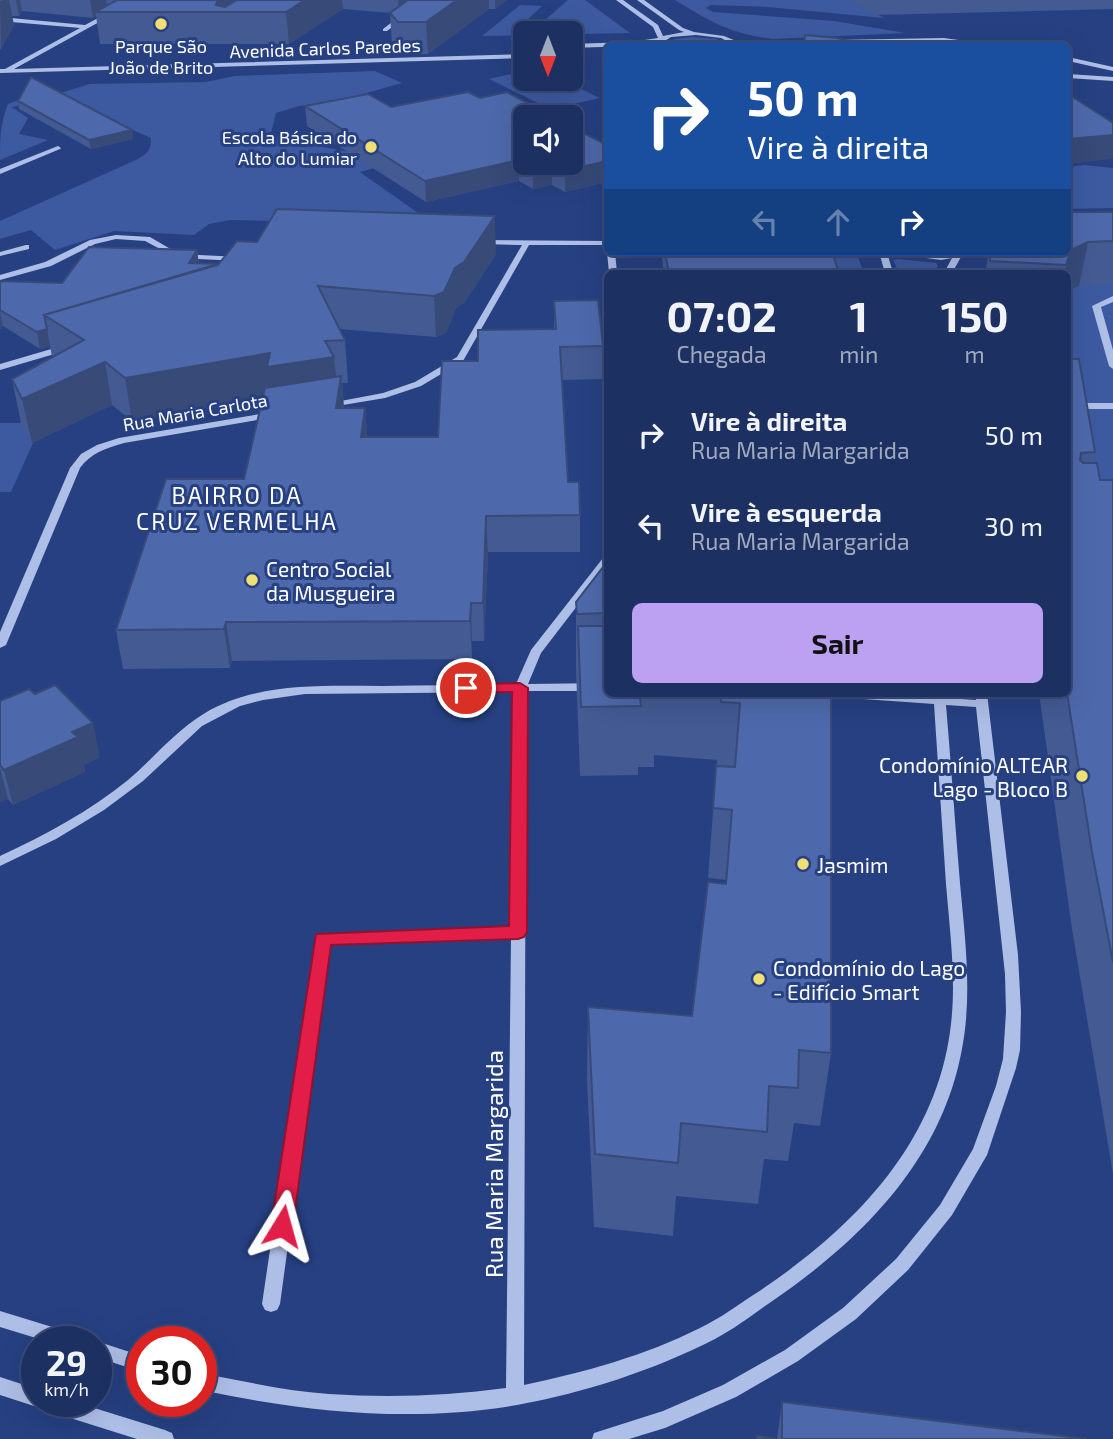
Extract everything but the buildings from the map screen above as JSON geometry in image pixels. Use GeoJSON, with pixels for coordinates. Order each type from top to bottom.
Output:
{"type":"FeatureCollection","features":[{"type":"Feature","properties":{"kind":"street"},"geometry":{"type":"LineString","coordinates":[[2,72],[136,0]]}},
{"type":"Feature","properties":{"kind":"street"},"geometry":{"type":"LineString","coordinates":[[385,30],[425,0]]}},
{"type":"Feature","properties":{"kind":"street"},"geometry":{"type":"LineString","coordinates":[[619,0],[656,26],[657,41],[699,33]]}},
{"type":"Feature","properties":{"kind":"street"},"geometry":{"type":"LineString","coordinates":[[640,0],[681,29],[729,38],[736,42]]}},
{"type":"Feature","properties":{"kind":"street"},"geometry":{"type":"LineString","coordinates":[[0,19],[86,27]]}},
{"type":"Feature","properties":{"kind":"street"},"geometry":{"type":"LineString","coordinates":[[905,40],[921,42]]}},
{"type":"Feature","properties":{"kind":"street"},"geometry":{"type":"LineString","coordinates":[[839,42],[963,42]]}},
{"type":"Feature","properties":{"kind":"street"},"geometry":{"type":"LineString","coordinates":[[583,46],[604,45]]}},
{"type":"Feature","properties":{"kind":"street","name":"Avenida Carlos Paredes"},"geometry":{"type":"LineString","coordinates":[[0,63],[513,48]]}},
{"type":"Feature","properties":{"kind":"street"},"geometry":{"type":"LineString","coordinates":[[583,54],[604,53]]}},
{"type":"Feature","properties":{"kind":"street","name":"Avenida Carlos Paredes"},"geometry":{"type":"LineString","coordinates":[[2,72],[513,56]]}},
{"type":"Feature","properties":{"kind":"street"},"geometry":{"type":"LineString","coordinates":[[1071,60],[1113,69]]}},
{"type":"Feature","properties":{"kind":"street"},"geometry":{"type":"LineString","coordinates":[[1071,76],[1113,79]]}},
{"type":"Feature","properties":{"kind":"street"},"geometry":{"type":"LineString","coordinates":[[1071,80],[1078,77]]}},
{"type":"Feature","properties":{"kind":"street"},"geometry":{"type":"LineString","coordinates":[[0,172],[58,148]]}},
{"type":"Feature","properties":{"kind":"street"},"geometry":{"type":"LineString","coordinates":[[0,278],[48,264],[93,242],[116,237],[147,239],[177,256],[189,258],[248,259],[241,270]]}},
{"type":"Feature","properties":{"kind":"street"},"geometry":{"type":"LineString","coordinates":[[477,242],[604,243]]}},
{"type":"Feature","properties":{"kind":"street"},"geometry":{"type":"LineString","coordinates":[[323,407],[385,395],[418,384],[460,359],[527,242]]}},
{"type":"Feature","properties":{"kind":"street"},"geometry":{"type":"LineString","coordinates":[[0,254],[26,247]]}},
{"type":"Feature","properties":{"kind":"street"},"geometry":{"type":"LineString","coordinates":[[915,256],[960,256]]}},
{"type":"Feature","properties":{"kind":"street"},"geometry":{"type":"LineString","coordinates":[[950,270],[957,257]]}},
{"type":"Feature","properties":{"kind":"street"},"geometry":{"type":"LineString","coordinates":[[1113,299],[1096,306],[1113,366]]}},
{"type":"Feature","properties":{"kind":"street"},"geometry":{"type":"LineString","coordinates":[[0,367],[77,344]]}},
{"type":"Feature","properties":{"kind":"street"},"geometry":{"type":"LineString","coordinates":[[1071,406],[1113,406]]}},
{"type":"Feature","properties":{"kind":"street","name":"Rua Maria Carlota"},"geometry":{"type":"LineString","coordinates":[[0,645],[75,468],[84,456],[122,440],[283,414]]}},
{"type":"Feature","properties":{"kind":"street","name":"Rua Maria Margarida"},"geometry":{"type":"LineString","coordinates":[[514,1397],[520,688],[535,652],[604,564]]}},
{"type":"Feature","properties":{"kind":"street"},"geometry":{"type":"LineString","coordinates":[[0,861],[98,809],[132,784],[198,723],[224,708],[264,694],[305,690],[604,687]]}},
{"type":"Feature","properties":{"kind":"street"},"geometry":{"type":"LineString","coordinates":[[217,1385],[353,1407],[434,1406],[514,1397],[606,1375],[699,1338],[782,1287],[834,1248],[883,1198],[919,1144],[947,1080],[961,1018],[939,697],[982,699],[1014,986],[1012,1052],[995,1122],[963,1187],[916,1251],[842,1320],[752,1381],[646,1428],[601,1439]]}},
{"type":"Feature","properties":{"kind":"street"},"geometry":{"type":"LineString","coordinates":[[271,1304],[323,939],[518,932]]}},
{"type":"Feature","properties":{"kind":"street"},"geometry":{"type":"LineString","coordinates":[[0,1319],[23,1326]]}},
{"type":"Feature","properties":{"kind":"street"},"geometry":{"type":"LineString","coordinates":[[0,1387],[21,1393]]}},
{"type":"Feature","properties":{"kind":"street"},"geometry":{"type":"LineString","coordinates":[[95,1417],[165,1439]]}},
{"type":"Feature","properties":{"kind":"shaded area"},"geometry":{"type":"Polygon","coordinates":[[[568,0],[585,0],[630,33],[583,34],[583,21],[544,21],[568,0]]]}},
{"type":"Feature","properties":{"kind":"shaded area"},"geometry":{"type":"Polygon","coordinates":[[[675,0],[851,0],[884,18],[768,7],[711,5],[706,8],[713,12],[834,21],[905,33],[773,39],[722,26],[675,0]]]}},
{"type":"Feature","properties":{"kind":"shaded area"},"geometry":{"type":"Polygon","coordinates":[[[520,5],[542,6],[526,21],[513,21],[513,35],[482,36],[520,5]]]}},
{"type":"Feature","properties":{"kind":"shaded area"},"geometry":{"type":"Polygon","coordinates":[[[692,37],[722,42],[670,42],[692,37]]]}},
{"type":"Feature","properties":{"kind":"shaded area"},"geometry":{"type":"Polygon","coordinates":[[[375,71],[402,83],[338,101],[299,106],[276,113],[270,137],[355,153],[378,167],[360,172],[418,213],[413,224],[230,220],[209,224],[194,235],[114,231],[55,250],[31,230],[0,239],[0,221],[138,159],[148,151],[151,142],[151,138],[76,105],[44,98],[12,107],[28,118],[19,134],[48,140],[0,160],[2,125],[8,104],[37,93],[64,92],[90,84],[206,82],[235,76],[375,71]]]}},
{"type":"Feature","properties":{"kind":"shaded area"},"geometry":{"type":"Polygon","coordinates":[[[513,74],[513,91],[489,79],[513,74]]]}},
{"type":"Feature","properties":{"kind":"shaded area"},"geometry":{"type":"Polygon","coordinates":[[[583,90],[600,98],[568,105],[542,105],[513,91],[583,90]]]}},
{"type":"Feature","properties":{"kind":"shaded area"},"geometry":{"type":"Polygon","coordinates":[[[1071,167],[1113,168],[1113,208],[1071,209],[1071,167]]]}},
{"type":"Feature","properties":{"kind":"shaded area"},"geometry":{"type":"Polygon","coordinates":[[[1113,253],[1113,501],[1071,501],[1071,270],[1014,270],[1113,253]]]}},
{"type":"Feature","properties":{"kind":"shaded area"},"geometry":{"type":"Polygon","coordinates":[[[824,256],[858,256],[863,270],[829,270],[824,256]]]}},
{"type":"Feature","properties":{"kind":"shaded area"},"geometry":{"type":"Polygon","coordinates":[[[893,260],[936,263],[938,266],[935,270],[898,270],[893,260]]]}},
{"type":"Feature","properties":{"kind":"shaded area"},"geometry":{"type":"Polygon","coordinates":[[[0,423],[42,423],[11,492],[0,492],[0,423]]]}},
{"type":"Feature","properties":{"kind":"place","name":"Parque São João de Brito"},"geometry":{"type":"Point","coordinates":[161,24]}},
{"type":"Feature","properties":{"kind":"place","name":"Escola Básica do Alto do Lumiar"},"geometry":{"type":"Point","coordinates":[371,147]}},
{"type":"Feature","properties":{"kind":"place","name":"Centro Social da Musgueira"},"geometry":{"type":"Point","coordinates":[252,580]}},
{"type":"Feature","properties":{"kind":"place","name":"Condomínio ALTEAR Lago - Bloco B"},"geometry":{"type":"Point","coordinates":[1082,776]}},
{"type":"Feature","properties":{"kind":"place","name":"Jasmim"},"geometry":{"type":"Point","coordinates":[803,864]}},
{"type":"Feature","properties":{"kind":"place","name":"Condomínio do Lago - Edifício Smart"},"geometry":{"type":"Point","coordinates":[759,979]}},
{"type":"Feature","properties":{"kind":"district","name":"BAIRRO DA CRUZ VERMELHA"},"geometry":{"type":"Point","coordinates":[237,508]}},
{"type":"Feature","properties":{"kind":"route"},"geometry":{"type":"LineString","coordinates":[[282,1226],[323,939],[518,932],[520,688],[466,688]]}}]}
